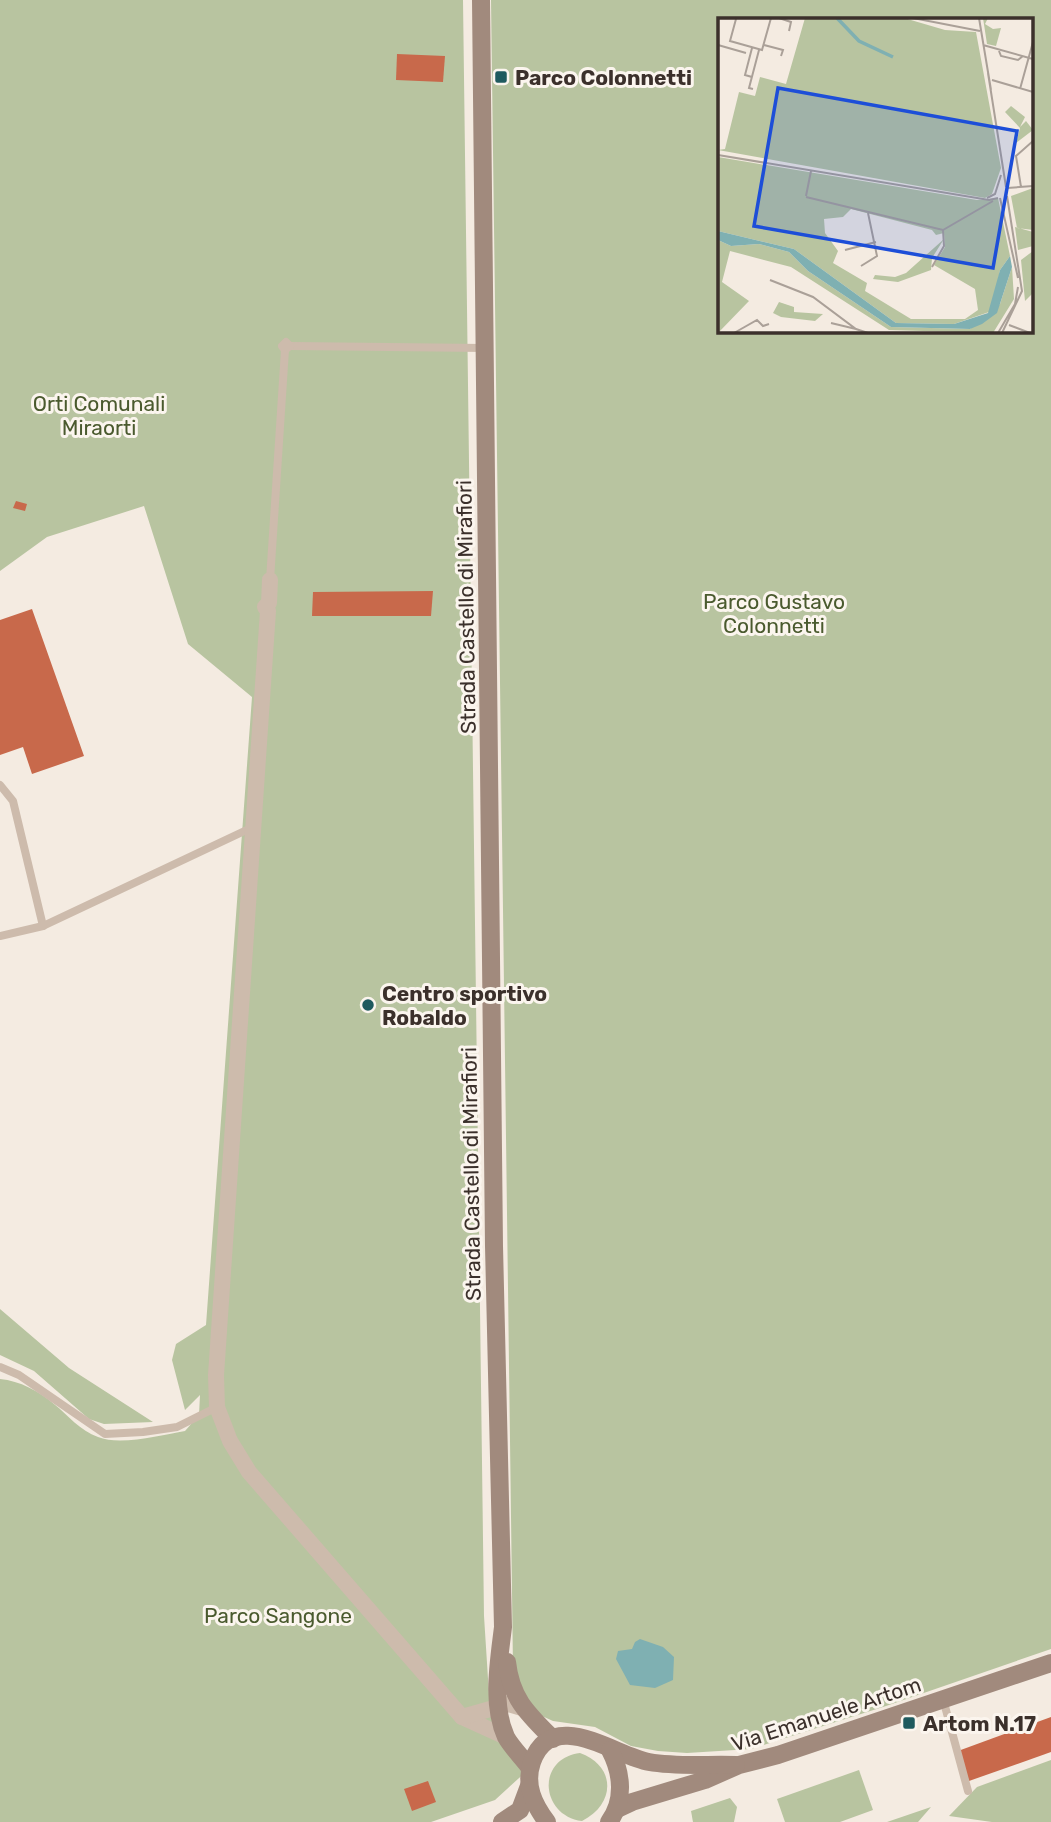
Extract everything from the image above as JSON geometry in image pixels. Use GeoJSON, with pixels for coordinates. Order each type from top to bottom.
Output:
{"type":"FeatureCollection","features":[{"type":"Feature","properties":{"kind":"street","name":"Strada Castello di Mirafiori"},"geometry":{"type":"LineString","coordinates":[[481,0],[494,1246],[503,1627],[498,1662],[498,1706],[506,1737],[530,1768]]}},
{"type":"Feature","properties":{"kind":"street","name":"Strada Castello di Mirafiori"},"geometry":{"type":"LineString","coordinates":[[270,580],[216,1375],[217,1407],[230,1441],[249,1472],[461,1717],[506,1737]]}},
{"type":"Feature","properties":{"kind":"street"},"geometry":{"type":"LineString","coordinates":[[503,1627],[509,1679],[522,1708],[553,1739]]}},
{"type":"Feature","properties":{"kind":"street","name":"Via Emanuele Artom"},"geometry":{"type":"LineString","coordinates":[[612,1818],[632,1802],[705,1780],[739,1765],[778,1755],[1051,1663]]}},
{"type":"Feature","properties":{"kind":"street"},"geometry":{"type":"LineString","coordinates":[[461,1717],[508,1704],[522,1708]]}},
{"type":"Feature","properties":{"kind":"street"},"geometry":{"type":"LineString","coordinates":[[547,1822],[533,1802],[529,1786],[530,1768],[534,1756],[543,1746],[562,1736],[593,1739],[610,1750],[652,1763],[739,1765]]}},
{"type":"Feature","properties":{"kind":"street"},"geometry":{"type":"LineString","coordinates":[[610,1750],[620,1774],[612,1818]]}},
{"type":"Feature","properties":{"kind":"street"},"geometry":{"type":"LineString","coordinates":[[502,1822],[520,1810],[529,1786]]}},
{"type":"Feature","properties":{"kind":"lane","name":"Strada Castello di Mirafiori"},"geometry":{"type":"LineString","coordinates":[[270,580],[288,348],[485,348]]}},
{"type":"Feature","properties":{"kind":"lane"},"geometry":{"type":"LineString","coordinates":[[0,785],[13,801],[43,926]]}},
{"type":"Feature","properties":{"kind":"lane"},"geometry":{"type":"LineString","coordinates":[[0,936],[43,926],[253,827]]}},
{"type":"Feature","properties":{"kind":"lane"},"geometry":{"type":"LineString","coordinates":[[0,1367],[19,1376],[105,1434],[177,1427],[217,1407]]}},
{"type":"Feature","properties":{"kind":"lane"},"geometry":{"type":"LineString","coordinates":[[943,1699],[968,1791]]}},
{"type":"Feature","properties":{"kind":"green space","name":"Parco Sangone"},"geometry":{"type":"Polygon","coordinates":[[[0,0],[463,0],[484,1616],[490,1710],[530,1768],[495,1800],[431,1822],[0,1822],[0,1379],[22,1384],[36,1391],[86,1431],[107,1439],[141,1439],[185,1431],[199,1415],[200,1395],[185,1410],[172,1360],[176,1344],[206,1325],[252,697],[188,644],[144,506],[47,537],[0,571],[0,0]]]}},
{"type":"Feature","properties":{"kind":"green space","name":"Parco Gustavo Colonnetti"},"geometry":{"type":"Polygon","coordinates":[[[491,0],[1051,0],[1051,1649],[751,1749],[687,1753],[631,1746],[595,1727],[553,1721],[529,1705],[513,1668],[491,0]]]}},
{"type":"Feature","properties":{"kind":"green space"},"geometry":{"type":"Polygon","coordinates":[[[0,1309],[69,1368],[153,1422],[104,1424],[89,1419],[34,1371],[0,1355],[0,1309]]]}},
{"type":"Feature","properties":{"kind":"green space"},"geometry":{"type":"Polygon","coordinates":[[[580,1753],[600,1767],[607,1786],[601,1805],[582,1821],[568,1817],[558,1809],[551,1799],[549,1787],[550,1776],[556,1765],[565,1757],[580,1753]]]}},
{"type":"Feature","properties":{"kind":"green space"},"geometry":{"type":"Polygon","coordinates":[[[1051,1760],[1051,1822],[992,1822],[949,1816],[977,1787],[1051,1760]]]}},
{"type":"Feature","properties":{"kind":"green space"},"geometry":{"type":"Polygon","coordinates":[[[859,1770],[873,1810],[840,1822],[785,1822],[777,1799],[859,1770]]]}},
{"type":"Feature","properties":{"kind":"green space"},"geometry":{"type":"Polygon","coordinates":[[[730,1798],[737,1807],[734,1822],[693,1822],[691,1811],[730,1798]]]}},
{"type":"Feature","properties":{"kind":"green space"},"geometry":{"type":"Polygon","coordinates":[[[931,1807],[918,1822],[887,1822],[931,1807]]]}},
{"type":"Feature","properties":{"kind":"water"},"geometry":{"type":"Polygon","coordinates":[[[640,1639],[663,1647],[674,1657],[673,1680],[655,1688],[630,1685],[616,1659],[618,1651],[632,1649],[640,1639]]]}},
{"type":"Feature","properties":{"kind":"building"},"geometry":{"type":"Polygon","coordinates":[[[397,54],[445,56],[443,82],[396,80],[397,54]]]}},
{"type":"Feature","properties":{"kind":"building"},"geometry":{"type":"Polygon","coordinates":[[[16,501],[27,504],[25,511],[13,508],[16,501]]]}},
{"type":"Feature","properties":{"kind":"building"},"geometry":{"type":"Polygon","coordinates":[[[433,591],[431,616],[312,616],[313,592],[433,591]]]}},
{"type":"Feature","properties":{"kind":"building"},"geometry":{"type":"Polygon","coordinates":[[[32,609],[84,756],[32,774],[23,747],[0,755],[0,620],[32,609]]]}},
{"type":"Feature","properties":{"kind":"building"},"geometry":{"type":"Polygon","coordinates":[[[1051,1717],[1051,1752],[969,1781],[958,1751],[1051,1717]]]}},
{"type":"Feature","properties":{"kind":"building"},"geometry":{"type":"Polygon","coordinates":[[[428,1781],[436,1802],[412,1811],[404,1789],[428,1781]]]}},
{"type":"Feature","properties":{"kind":"place","name":"Parco Colonnetti"},"geometry":{"type":"Point","coordinates":[501,77]}},
{"type":"Feature","properties":{"kind":"place","name":"Centro sportivo Robaldo"},"geometry":{"type":"Point","coordinates":[368,1005]}},
{"type":"Feature","properties":{"kind":"place","name":"Artom N.17"},"geometry":{"type":"Point","coordinates":[909,1723]}},
{"type":"Feature","properties":{"kind":"park label","name":"Orti Comunali Miraorti"},"geometry":{"type":"Point","coordinates":[99,415]}}]}
